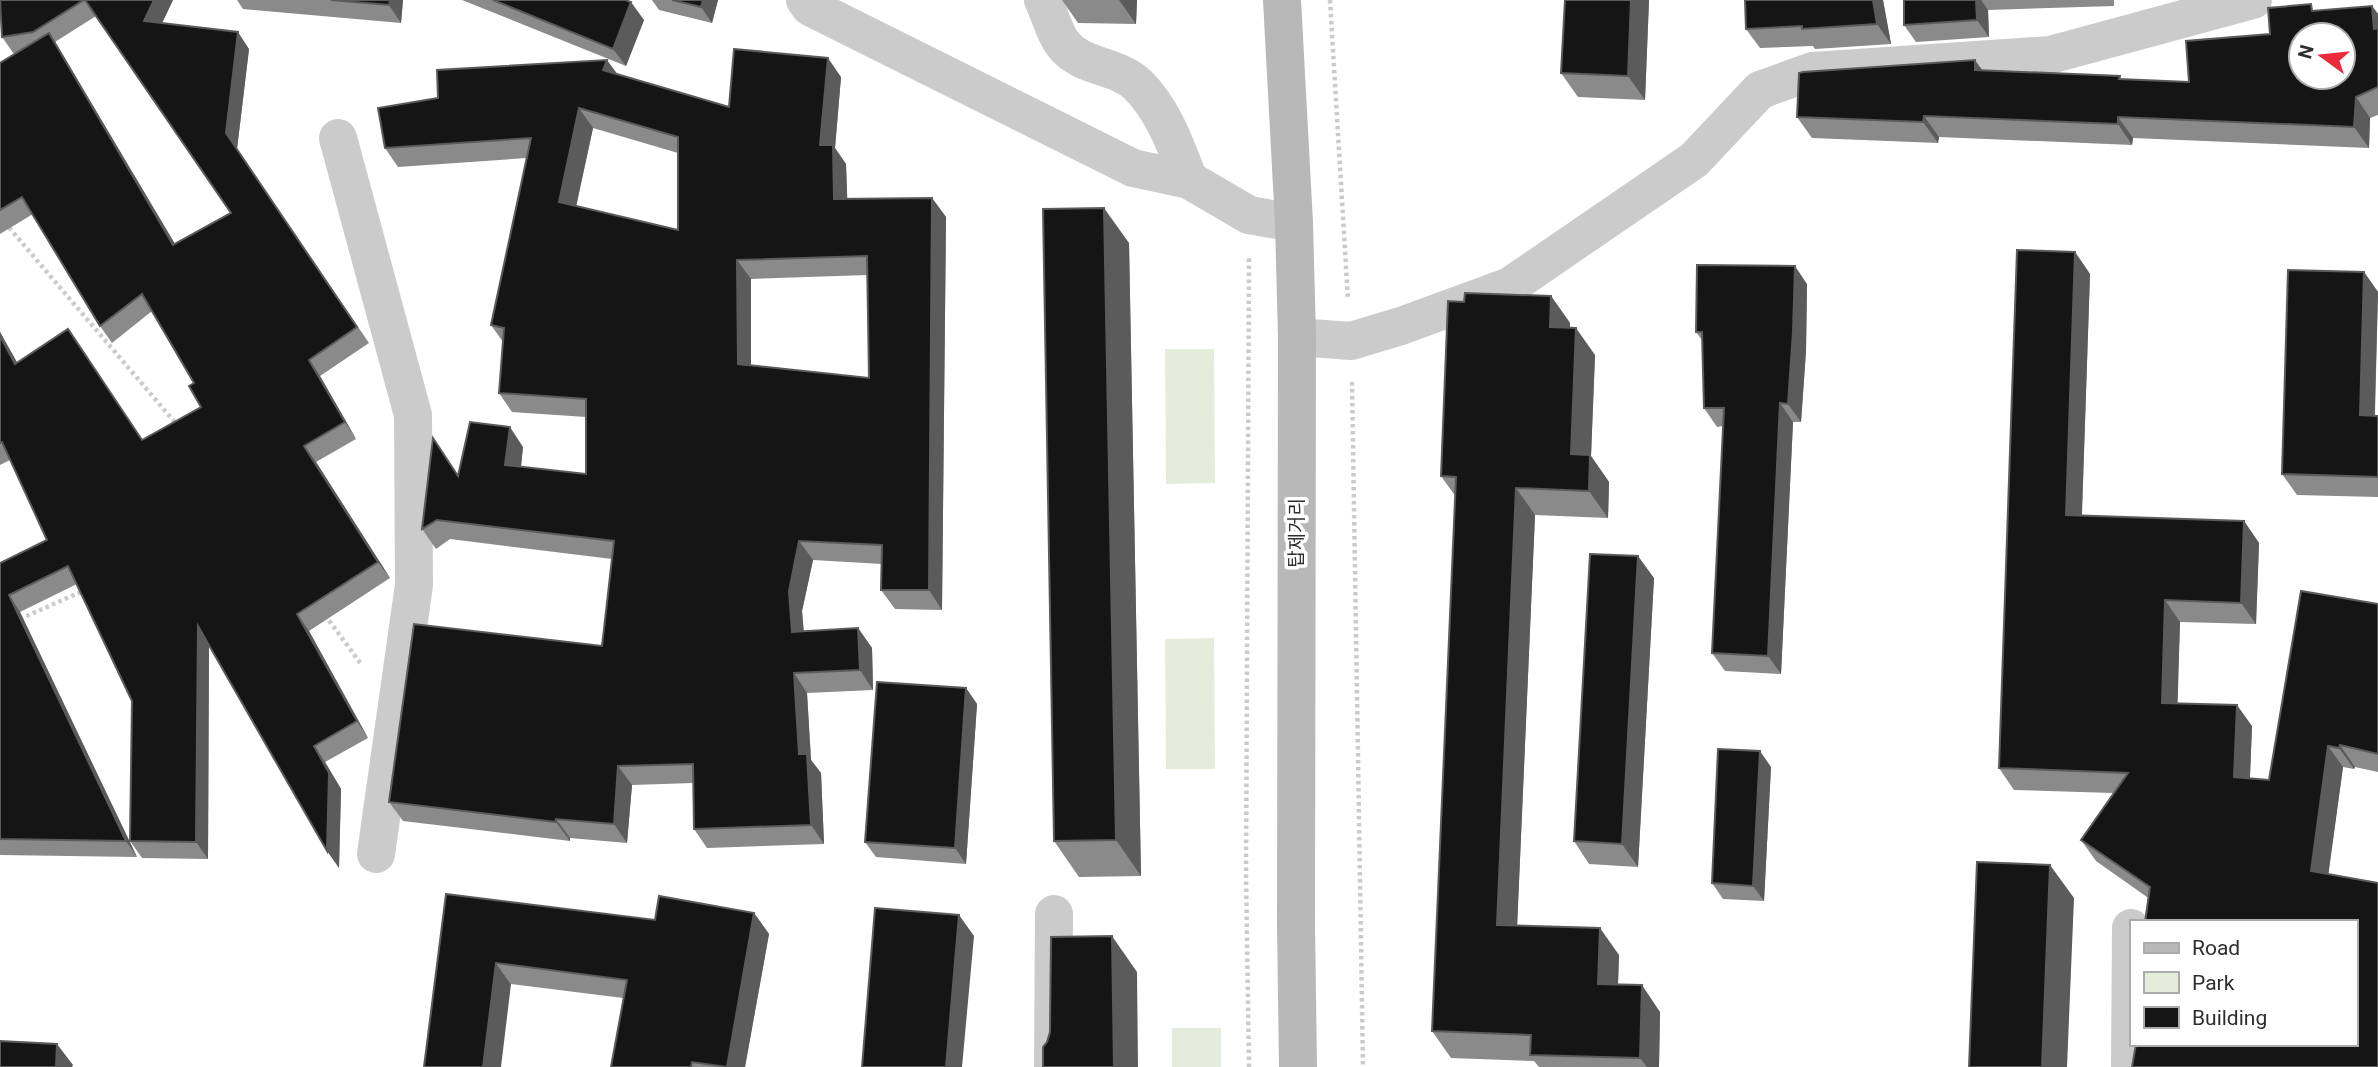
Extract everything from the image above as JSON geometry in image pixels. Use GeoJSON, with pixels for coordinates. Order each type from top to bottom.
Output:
{"type":"FeatureCollection","features":[{"type":"Feature","properties":{"kind":"main road","name":"탑제거리"},"geometry":{"type":"LineString","coordinates":[[1282,0],[1297,337],[1298,1067]]}},
{"type":"Feature","properties":{"kind":"street"},"geometry":{"type":"LineString","coordinates":[[805,0],[810,7],[1133,168],[1189,180],[1249,215],[1294,223]]}},
{"type":"Feature","properties":{"kind":"street"},"geometry":{"type":"LineString","coordinates":[[1044,0],[1064,45],[1087,62],[1110,68],[1138,84],[1169,128],[1189,180]]}},
{"type":"Feature","properties":{"kind":"street"},"geometry":{"type":"LineString","coordinates":[[1297,337],[1351,341],[1401,326],[1510,286],[1694,160],[1760,90],[1813,71],[2050,55],[2253,0]]}},
{"type":"Feature","properties":{"kind":"street"},"geometry":{"type":"LineString","coordinates":[[338,138],[413,415],[414,585],[376,854]]}},
{"type":"Feature","properties":{"kind":"street"},"geometry":{"type":"LineString","coordinates":[[1054,914],[1054,1067]]}},
{"type":"Feature","properties":{"kind":"street"},"geometry":{"type":"LineString","coordinates":[[2130,1046],[2130,1067]]}},
{"type":"Feature","properties":{"kind":"path"},"geometry":{"type":"LineString","coordinates":[[1330,0],[1343,254],[1351,341],[1363,1067]]}},
{"type":"Feature","properties":{"kind":"path"},"geometry":{"type":"LineString","coordinates":[[1248,1067],[1249,215]]}},
{"type":"Feature","properties":{"kind":"path"},"geometry":{"type":"LineString","coordinates":[[0,217],[185,434]]}},
{"type":"Feature","properties":{"kind":"path"},"geometry":{"type":"LineString","coordinates":[[0,235],[9,228]]}},
{"type":"Feature","properties":{"kind":"path"},"geometry":{"type":"LineString","coordinates":[[12,622],[86,589]]}},
{"type":"Feature","properties":{"kind":"path"},"geometry":{"type":"LineString","coordinates":[[325,614],[396,713]]}},
{"type":"Feature","properties":{"kind":"green space"},"geometry":{"type":"Polygon","coordinates":[[[1165,349],[1214,349],[1215,483],[1166,484],[1165,349]]]}},
{"type":"Feature","properties":{"kind":"green space"},"geometry":{"type":"Polygon","coordinates":[[[1214,638],[1215,769],[1166,769],[1165,639],[1214,638]]]}},
{"type":"Feature","properties":{"kind":"green space"},"geometry":{"type":"Polygon","coordinates":[[[1172,1028],[1221,1028],[1221,1067],[1172,1067],[1172,1028]]]}},
{"type":"Feature","properties":{"kind":"building"},"geometry":{"type":"Polygon","coordinates":[[[0,0],[84,0],[33,32],[2,37],[0,0]]]}},
{"type":"Feature","properties":{"kind":"building"},"geometry":{"type":"Polygon","coordinates":[[[85,0],[154,0],[144,21],[238,32],[226,133],[357,327],[309,360],[345,422],[304,446],[378,562],[297,614],[357,721],[314,746],[329,773],[327,851],[198,626],[196,842],[130,841],[132,701],[68,566],[9,595],[126,841],[0,839],[0,563],[47,540],[2,442],[0,443],[0,336],[15,364],[68,329],[142,440],[201,407],[189,386],[194,383],[142,294],[100,326],[22,197],[0,210],[0,63],[49,33],[173,245],[231,213],[85,0]]]}},
{"type":"Feature","properties":{"kind":"building"},"geometry":{"type":"Polygon","coordinates":[[[331,0],[390,0],[389,5],[331,0]]]}},
{"type":"Feature","properties":{"kind":"building"},"geometry":{"type":"Polygon","coordinates":[[[493,0],[625,0],[631,2],[613,49],[493,0]]]}},
{"type":"Feature","properties":{"kind":"building"},"geometry":{"type":"Polygon","coordinates":[[[672,0],[703,0],[701,7],[672,0]]]}},
{"type":"Feature","properties":{"kind":"building"},"geometry":{"type":"Polygon","coordinates":[[[1565,0],[1631,0],[1628,76],[1561,73],[1565,0]]]}},
{"type":"Feature","properties":{"kind":"building"},"geometry":{"type":"Polygon","coordinates":[[[1745,0],[1873,0],[1877,24],[1802,29],[1802,26],[1746,29],[1745,0]]]}},
{"type":"Feature","properties":{"kind":"building"},"geometry":{"type":"Polygon","coordinates":[[[1904,0],[1976,0],[1977,20],[1904,25],[1904,0]]]}},
{"type":"Feature","properties":{"kind":"building"},"geometry":{"type":"Polygon","coordinates":[[[2311,4],[2312,11],[2372,6],[2374,29],[2378,28],[2378,87],[2356,97],[2354,127],[2118,117],[2118,124],[1924,116],[1923,122],[1797,117],[1799,73],[1803,72],[1975,60],[1975,70],[2120,76],[2119,79],[2189,82],[2186,41],[2270,34],[2268,8],[2311,4]]]}},
{"type":"Feature","properties":{"kind":"building"},"geometry":{"type":"Polygon","coordinates":[[[734,49],[828,58],[820,145],[833,145],[834,199],[932,198],[929,590],[881,590],[882,545],[799,541],[789,591],[792,632],[858,628],[860,670],[794,673],[799,754],[807,754],[811,825],[694,829],[693,764],[618,766],[614,824],[556,819],[556,822],[389,802],[414,624],[602,646],[614,541],[437,520],[422,529],[433,438],[458,476],[470,422],[510,427],[505,465],[586,474],[586,399],[499,393],[504,328],[491,325],[531,138],[385,148],[378,108],[438,98],[437,70],[607,60],[603,70],[729,107],[734,49]],[[579,108],[559,202],[678,230],[678,137],[579,108]],[[867,256],[737,260],[738,364],[869,378],[867,256]]]}},
{"type":"Feature","properties":{"kind":"building"},"geometry":{"type":"Polygon","coordinates":[[[1104,208],[1116,840],[1054,841],[1043,209],[1104,208]]]}},
{"type":"Feature","properties":{"kind":"building"},"geometry":{"type":"Polygon","coordinates":[[[2017,250],[2075,252],[2066,515],[2244,521],[2241,603],[2165,600],[2162,703],[2237,705],[2234,777],[2269,780],[2301,591],[2378,604],[2378,754],[2340,745],[2339,748],[2328,746],[2311,871],[2378,883],[2378,1067],[2132,1067],[2136,1046],[2357,1046],[2357,920],[2145,920],[2150,887],[2081,840],[2128,773],[1999,768],[2017,250]]]}},
{"type":"Feature","properties":{"kind":"building"},"geometry":{"type":"Polygon","coordinates":[[[1697,265],[1795,266],[1788,404],[1780,403],[1768,656],[1712,653],[1724,408],[1704,408],[1702,332],[1696,332],[1697,265]]]}},
{"type":"Feature","properties":{"kind":"building"},"geometry":{"type":"Polygon","coordinates":[[[2288,270],[2364,272],[2360,415],[2378,416],[2378,477],[2282,474],[2288,270]]]}},
{"type":"Feature","properties":{"kind":"building"},"geometry":{"type":"Polygon","coordinates":[[[1465,293],[1551,296],[1550,327],[1576,328],[1571,454],[1590,455],[1589,491],[1516,488],[1497,925],[1600,928],[1598,984],[1642,985],[1640,1058],[1530,1055],[1531,1035],[1432,1031],[1456,477],[1441,476],[1448,301],[1464,302],[1465,293]]]}},
{"type":"Feature","properties":{"kind":"building"},"geometry":{"type":"Polygon","coordinates":[[[1590,554],[1638,556],[1622,844],[1574,841],[1590,554]]]}},
{"type":"Feature","properties":{"kind":"building"},"geometry":{"type":"Polygon","coordinates":[[[877,682],[966,688],[955,848],[865,842],[877,682]]]}},
{"type":"Feature","properties":{"kind":"building"},"geometry":{"type":"Polygon","coordinates":[[[1718,749],[1760,751],[1753,886],[1712,883],[1718,749]]]}},
{"type":"Feature","properties":{"kind":"building"},"geometry":{"type":"Polygon","coordinates":[[[1977,862],[2050,865],[2042,1067],[1969,1067],[1977,862]]]}},
{"type":"Feature","properties":{"kind":"building"},"geometry":{"type":"Polygon","coordinates":[[[446,894],[655,920],[659,896],[754,913],[727,1067],[692,1062],[691,1067],[611,1067],[627,980],[496,963],[483,1067],[424,1067],[446,894]]]}},
{"type":"Feature","properties":{"kind":"building"},"geometry":{"type":"Polygon","coordinates":[[[875,908],[959,915],[946,1067],[862,1067],[875,908]]]}},
{"type":"Feature","properties":{"kind":"building"},"geometry":{"type":"Polygon","coordinates":[[[1112,936],[1114,1067],[1043,1067],[1043,1047],[1050,1032],[1051,937],[1112,936]]]}},
{"type":"Feature","properties":{"kind":"building"},"geometry":{"type":"Polygon","coordinates":[[[0,1041],[57,1044],[56,1067],[0,1067],[0,1041]]]}}]}
